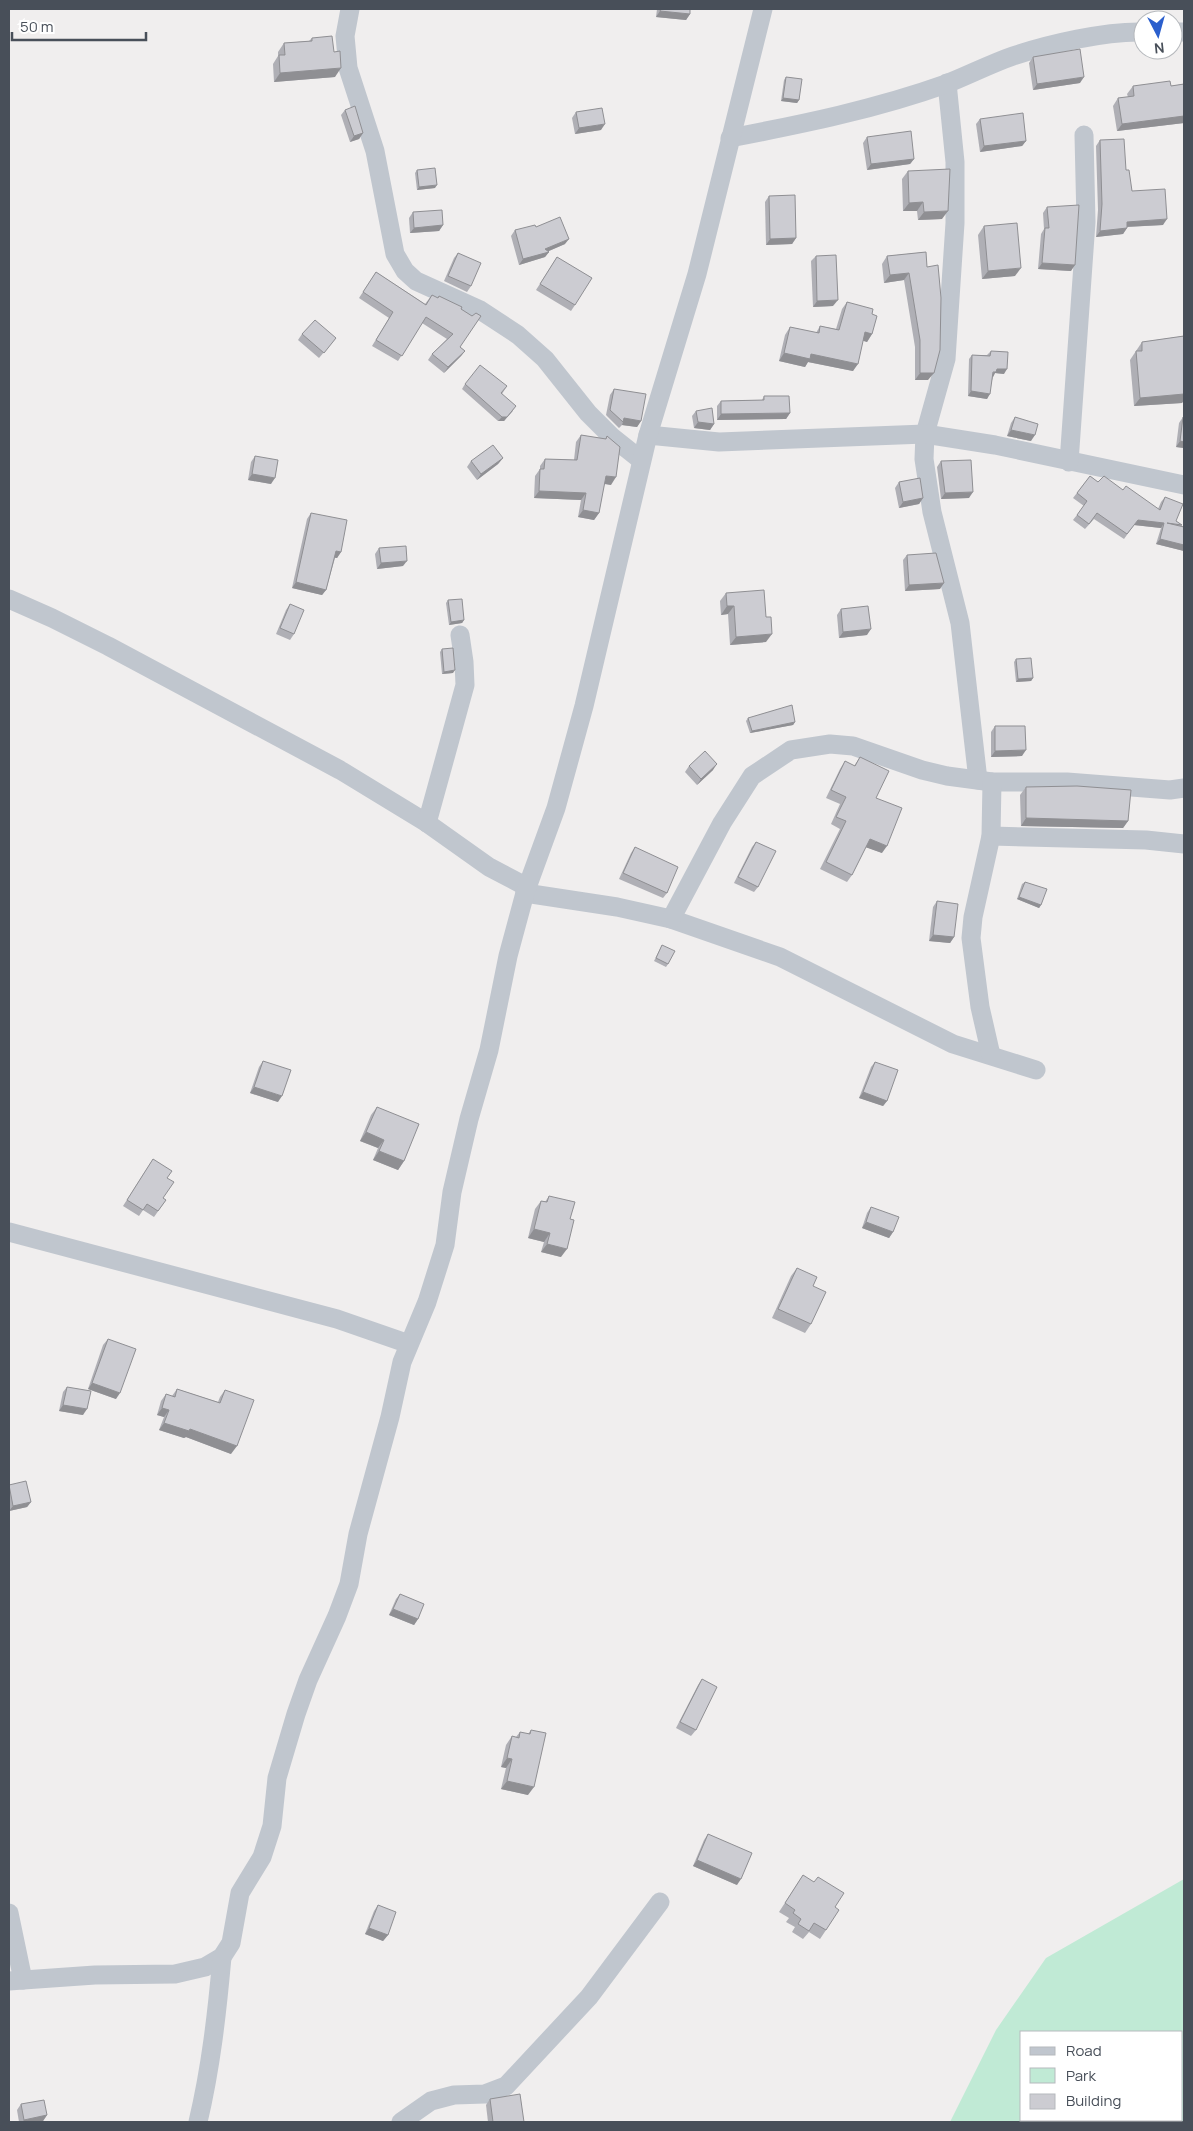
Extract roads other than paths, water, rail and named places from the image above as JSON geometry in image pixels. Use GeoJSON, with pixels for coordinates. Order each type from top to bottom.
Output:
{"type":"FeatureCollection","features":[{"type":"Feature","properties":{"kind":"street"},"geometry":{"type":"LineString","coordinates":[[350,9],[345,36],[348,68],[375,152],[395,254],[405,271],[416,281],[480,310],[518,335],[545,359],[588,413],[612,437],[642,460]]}},
{"type":"Feature","properties":{"kind":"street"},"geometry":{"type":"LineString","coordinates":[[9,1913],[16,1980],[175,1974],[205,1967],[222,1956],[231,1943],[240,1893],[262,1856],[270,1834],[277,1778],[296,1714],[308,1680],[337,1616],[349,1584],[358,1534],[390,1417],[402,1362],[427,1302],[445,1245],[452,1192],[489,1050],[508,956],[526,890],[556,808],[584,706],[648,435],[697,274],[763,9]]}},
{"type":"Feature","properties":{"kind":"street"},"geometry":{"type":"LineString","coordinates":[[730,138],[808,124],[882,104],[947,83],[1022,54],[1110,35],[1133,33]]}},
{"type":"Feature","properties":{"kind":"street"},"geometry":{"type":"LineString","coordinates":[[947,83],[955,162],[956,216],[946,360],[925,434],[924,459],[932,512],[960,623],[985,781],[991,836],[973,917],[972,938],[980,1006],[991,1055]]}},
{"type":"Feature","properties":{"kind":"street"},"geometry":{"type":"LineString","coordinates":[[1069,462],[1086,222],[1084,135]]}},
{"type":"Feature","properties":{"kind":"street"},"geometry":{"type":"LineString","coordinates":[[648,435],[719,442],[925,434],[995,445],[1184,485]]}},
{"type":"Feature","properties":{"kind":"street"},"geometry":{"type":"LineString","coordinates":[[9,600],[52,618],[108,646],[340,770],[427,823],[489,867],[526,890],[671,919],[780,958],[953,1044],[1036,1070]]}},
{"type":"Feature","properties":{"kind":"street"},"geometry":{"type":"LineString","coordinates":[[427,823],[465,685],[460,635]]}},
{"type":"Feature","properties":{"kind":"street"},"geometry":{"type":"LineString","coordinates":[[671,919],[722,823],[752,776],[791,750],[830,744],[852,746],[922,770],[985,781],[1067,782],[1161,790],[1184,788]]}},
{"type":"Feature","properties":{"kind":"street"},"geometry":{"type":"LineString","coordinates":[[991,836],[1146,840],[1184,844]]}},
{"type":"Feature","properties":{"kind":"street"},"geometry":{"type":"LineString","coordinates":[[9,1232],[337,1319],[409,1344]]}},
{"type":"Feature","properties":{"kind":"street"},"geometry":{"type":"LineString","coordinates":[[401,2122],[431,2101],[454,2095],[485,2094],[506,2086],[589,1997],[660,1902]]}},
{"type":"Feature","properties":{"kind":"street"},"geometry":{"type":"LineString","coordinates":[[198,2122],[215,2032],[222,1956]]}}]}
